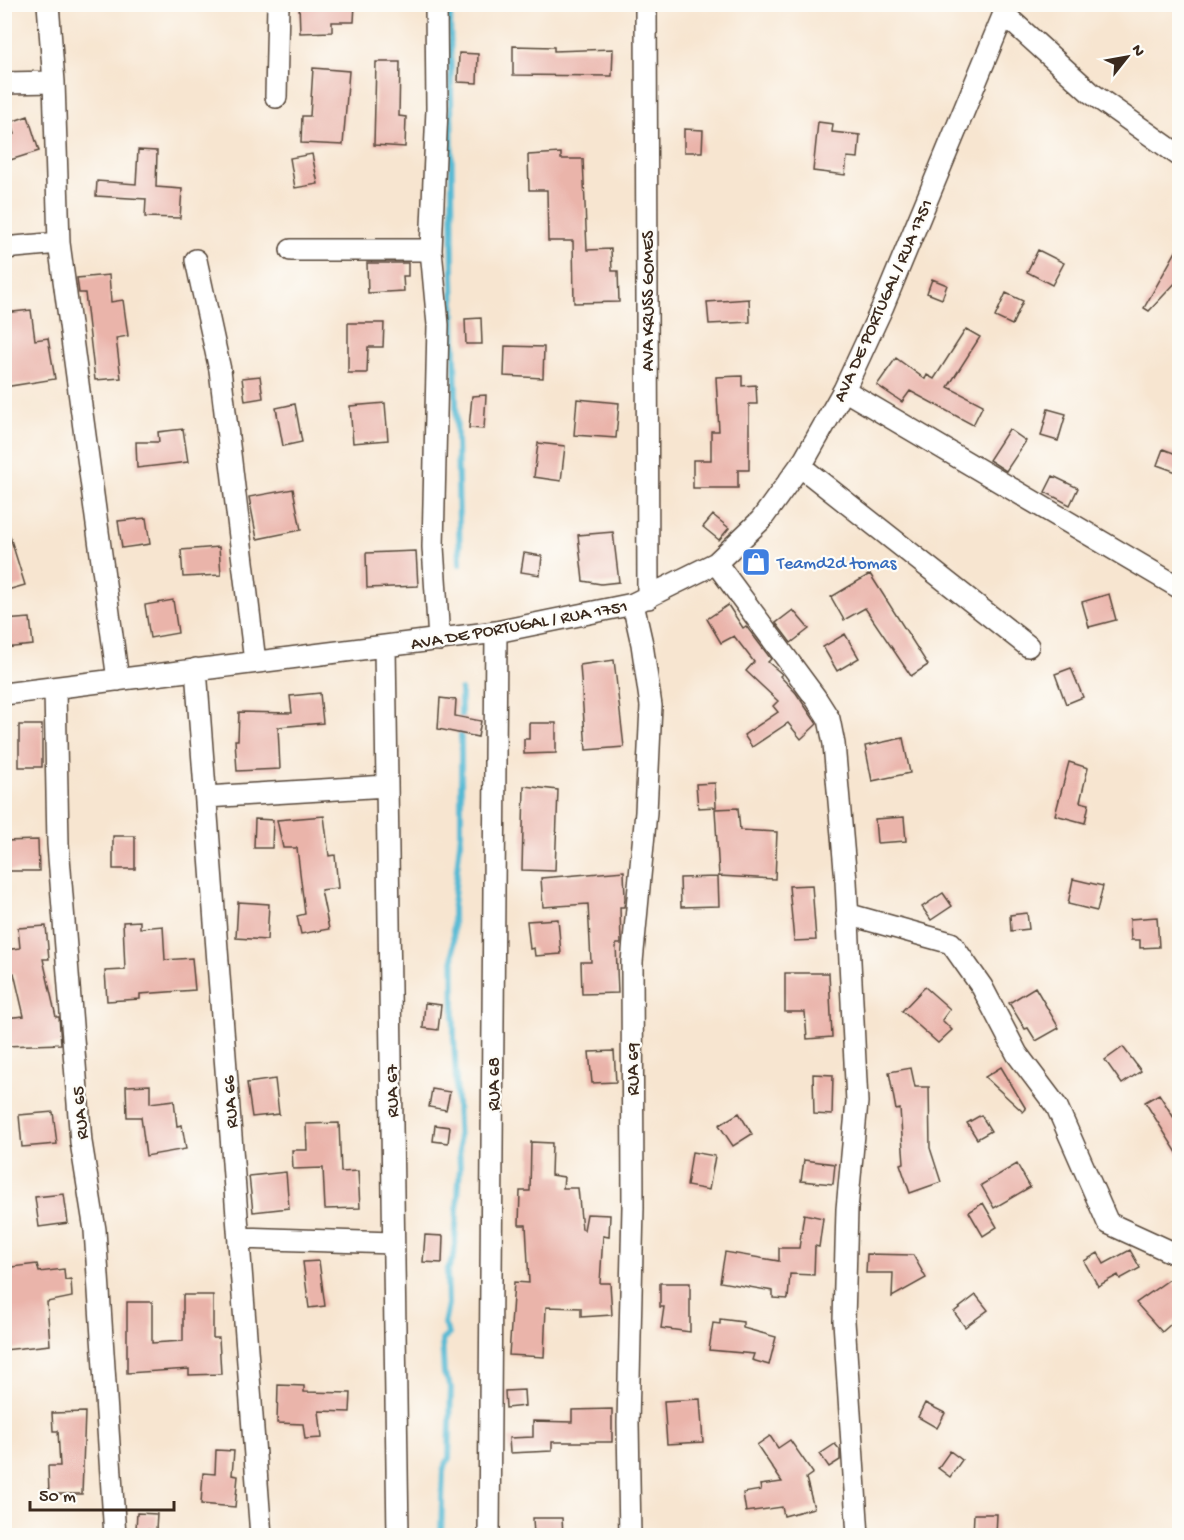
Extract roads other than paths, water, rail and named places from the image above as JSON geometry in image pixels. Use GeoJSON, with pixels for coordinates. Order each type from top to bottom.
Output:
{"type":"FeatureCollection","features":[{"type":"Feature","properties":{"kind":"street"},"geometry":{"type":"LineString","coordinates":[[48,4],[54,82],[59,243],[118,680]]}},
{"type":"Feature","properties":{"kind":"street"},"geometry":{"type":"LineString","coordinates":[[276,97],[278,4]]}},
{"type":"Feature","properties":{"kind":"street"},"geometry":{"type":"LineString","coordinates":[[436,4],[437,109],[431,250],[438,325],[433,547],[439,640]]}},
{"type":"Feature","properties":{"kind":"street","name":"AVA KRUSS GOMES"},"geometry":{"type":"LineString","coordinates":[[640,601],[646,4]]}},
{"type":"Feature","properties":{"kind":"street"},"geometry":{"type":"LineString","coordinates":[[1006,9],[1091,93],[1179,156]]}},
{"type":"Feature","properties":{"kind":"street","name":"AVA DE PORTUGAL / RUA 1751"},"geometry":{"type":"LineString","coordinates":[[4,694],[496,632],[640,601],[716,563],[761,520],[800,466],[844,390],[884,306],[1006,9]]}},
{"type":"Feature","properties":{"kind":"street"},"geometry":{"type":"LineString","coordinates":[[4,83],[54,82]]}},
{"type":"Feature","properties":{"kind":"street"},"geometry":{"type":"LineString","coordinates":[[4,248],[59,243]]}},
{"type":"Feature","properties":{"kind":"street"},"geometry":{"type":"LineString","coordinates":[[291,250],[431,250]]}},
{"type":"Feature","properties":{"kind":"street"},"geometry":{"type":"LineString","coordinates":[[196,261],[220,370],[255,662]]}},
{"type":"Feature","properties":{"kind":"street"},"geometry":{"type":"LineString","coordinates":[[844,390],[1179,588]]}},
{"type":"Feature","properties":{"kind":"street"},"geometry":{"type":"LineString","coordinates":[[800,466],[1028,646]]}},
{"type":"Feature","properties":{"kind":"street"},"geometry":{"type":"LineString","coordinates":[[716,563],[829,719],[834,744],[847,914],[857,1102],[847,1209],[844,1321],[858,1536]]}},
{"type":"Feature","properties":{"kind":"street","name":"RUA 69"},"geometry":{"type":"LineString","coordinates":[[630,1536],[628,1423],[633,1207],[632,962],[646,812],[651,706],[642,644],[640,601]]}},
{"type":"Feature","properties":{"kind":"street","name":"RUA 68"},"geometry":{"type":"LineString","coordinates":[[489,1536],[496,632]]}},
{"type":"Feature","properties":{"kind":"street","name":"RUA 67"},"geometry":{"type":"LineString","coordinates":[[385,647],[398,1536]]}},
{"type":"Feature","properties":{"kind":"street","name":"RUA 66"},"geometry":{"type":"LineString","coordinates":[[196,669],[261,1536]]}},
{"type":"Feature","properties":{"kind":"street","name":"RUA 65"},"geometry":{"type":"LineString","coordinates":[[55,689],[58,844],[81,1142],[95,1230],[115,1536]]}},
{"type":"Feature","properties":{"kind":"street"},"geometry":{"type":"LineString","coordinates":[[206,797],[387,786]]}},
{"type":"Feature","properties":{"kind":"street"},"geometry":{"type":"LineString","coordinates":[[847,914],[951,943],[982,987],[1017,1054],[1056,1107],[1108,1223],[1179,1256]]}},
{"type":"Feature","properties":{"kind":"street"},"geometry":{"type":"LineString","coordinates":[[239,1238],[393,1243]]}},
{"type":"Feature","properties":{"kind":"waterway"},"geometry":{"type":"LineString","coordinates":[[450,4],[453,277],[460,564]]}},
{"type":"Feature","properties":{"kind":"waterway"},"geometry":{"type":"LineString","coordinates":[[441,1536],[443,1470],[449,1458],[451,1386],[444,1374],[442,1340],[449,1334],[444,1324],[448,1304],[447,1271],[454,1256],[460,1167],[454,1038],[453,906],[461,833],[461,690]]}},
{"type":"Feature","properties":{"kind":"place","name":"Teamd2d tomas"},"geometry":{"type":"Point","coordinates":[756,562]}}]}
